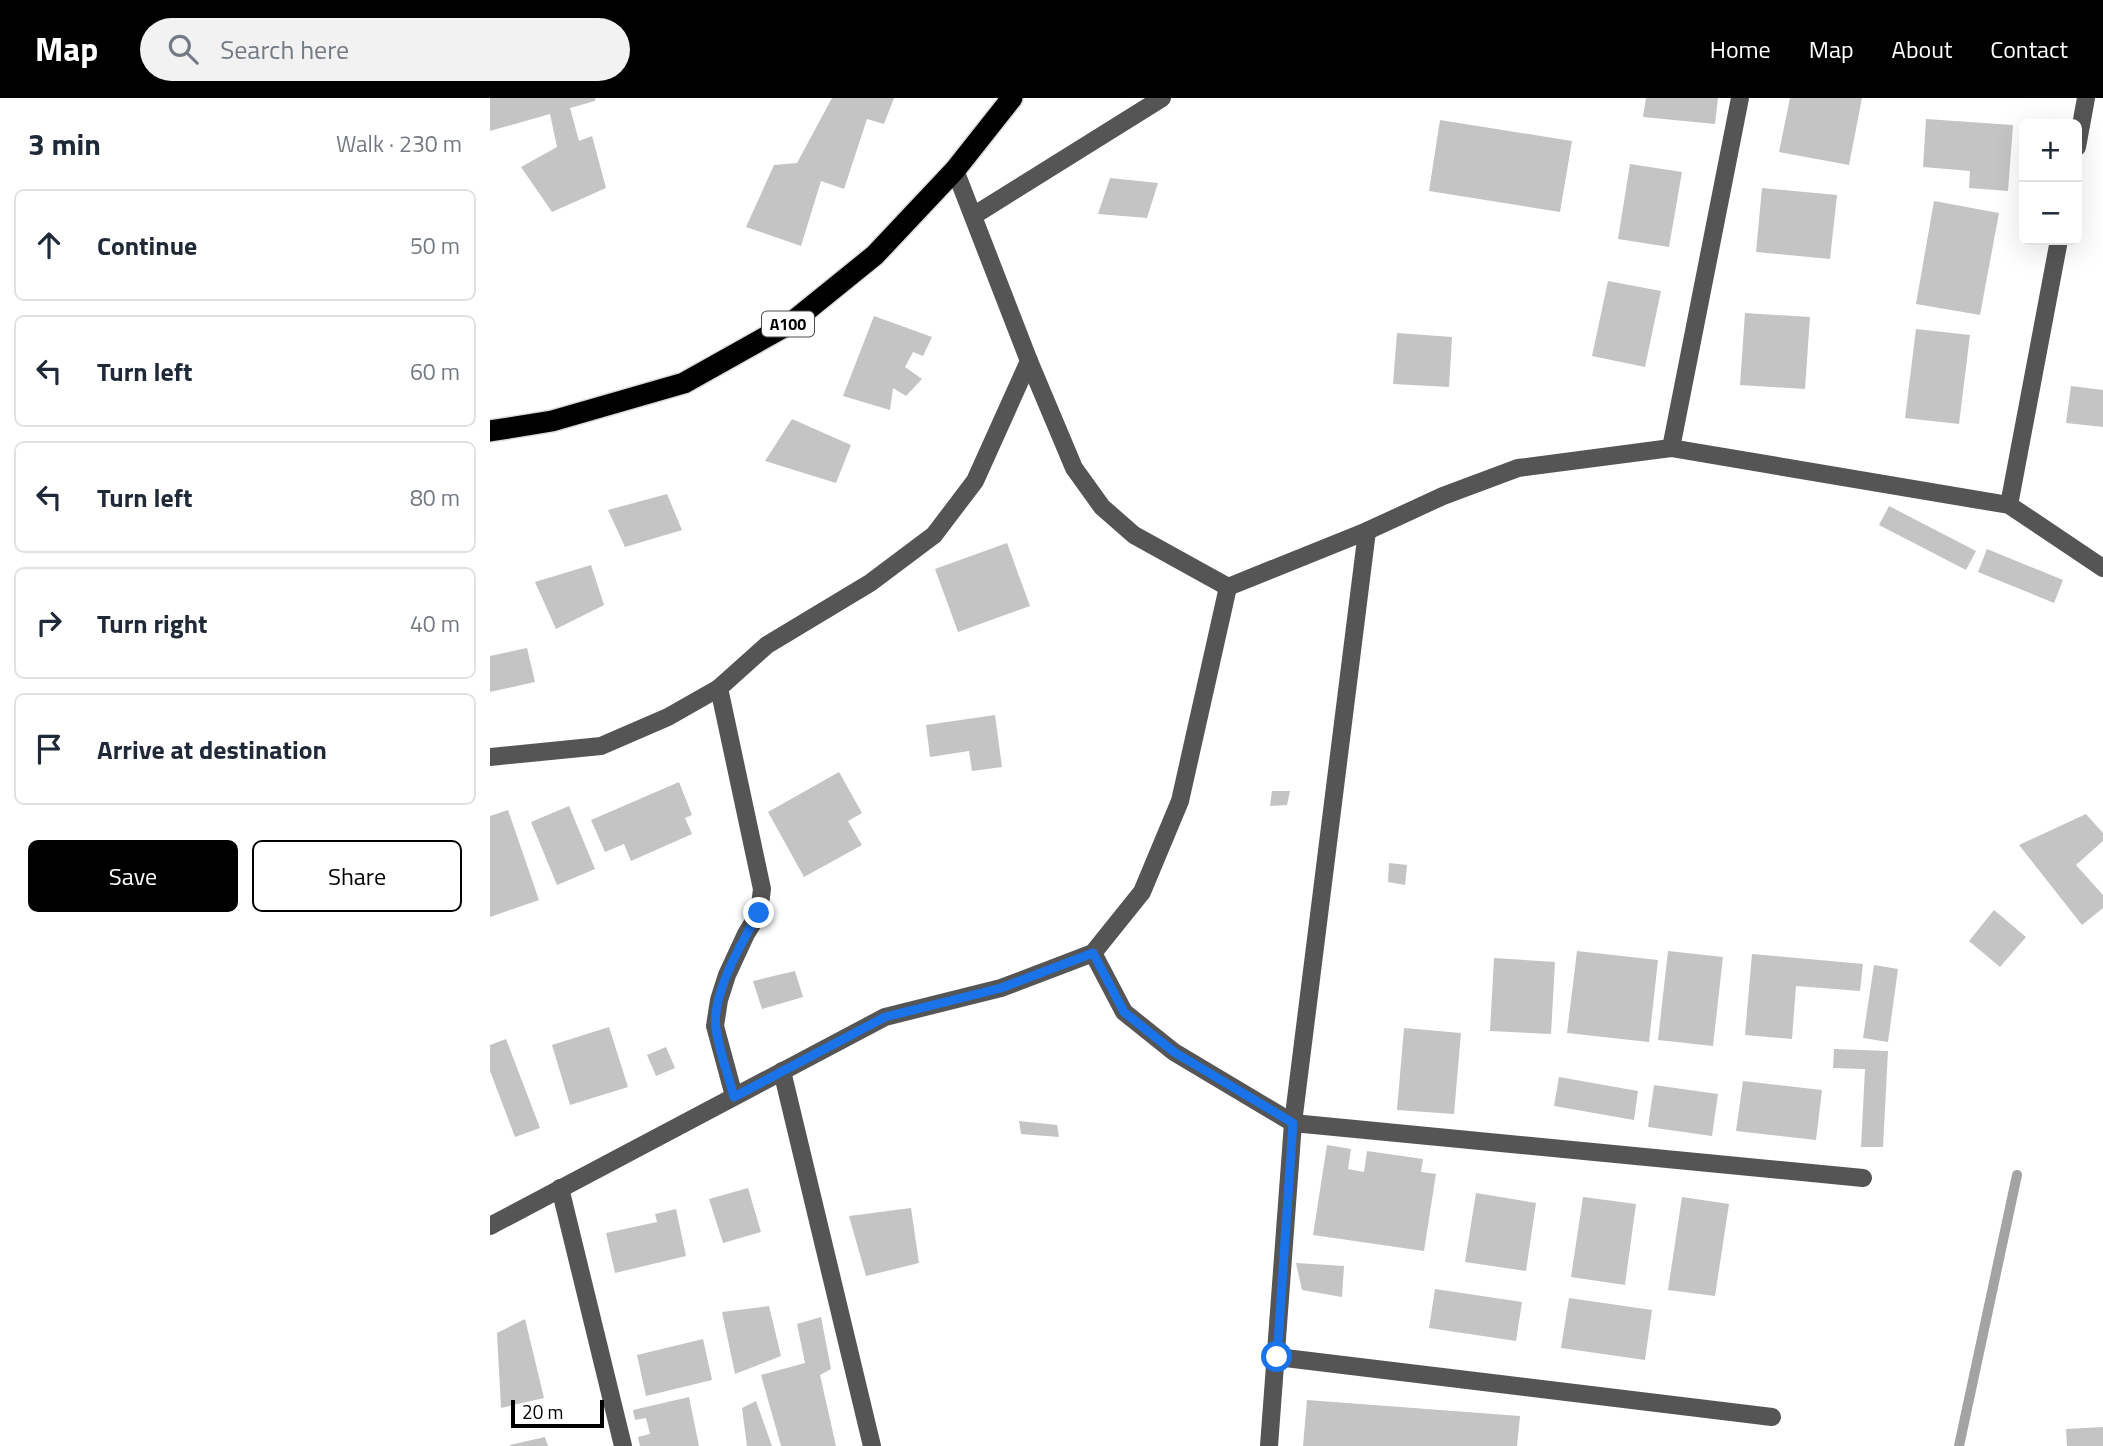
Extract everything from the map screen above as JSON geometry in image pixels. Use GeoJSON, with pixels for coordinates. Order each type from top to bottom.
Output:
{"type":"FeatureCollection","features":[{"type":"Feature","properties":{"kind":"highway","name":"A100"},"geometry":{"type":"LineString","coordinates":[[490,431],[552,421],[684,383],[791,323],[875,255],[955,170],[1012,98]]}},
{"type":"Feature","properties":{"kind":"street"},"geometry":{"type":"LineString","coordinates":[[973,216],[1162,98]]}},
{"type":"Feature","properties":{"kind":"street"},"geometry":{"type":"LineString","coordinates":[[1671,448],[1740,98]]}},
{"type":"Feature","properties":{"kind":"street"},"geometry":{"type":"LineString","coordinates":[[2082,120],[2086,98]]}},
{"type":"Feature","properties":{"kind":"street"},"geometry":{"type":"LineString","coordinates":[[955,170],[1029,361],[1074,468],[1102,507],[1134,535],[1228,587]]}},
{"type":"Feature","properties":{"kind":"street"},"geometry":{"type":"LineString","coordinates":[[2009,505],[2058,245]]}},
{"type":"Feature","properties":{"kind":"street"},"geometry":{"type":"LineString","coordinates":[[490,757],[601,746],[668,717],[719,688],[767,645],[870,583],[934,535],[975,481],[1029,361]]}},
{"type":"Feature","properties":{"kind":"street"},"geometry":{"type":"LineString","coordinates":[[1228,587],[1367,531],[1443,496],[1518,468],[1671,448],[2009,505],[2103,568]]}},
{"type":"Feature","properties":{"kind":"street"},"geometry":{"type":"LineString","coordinates":[[1269,1446],[1293,1123],[1367,531]]}},
{"type":"Feature","properties":{"kind":"street"},"geometry":{"type":"LineString","coordinates":[[490,1226],[885,1017],[1001,988],[1093,953],[1142,892],[1180,802],[1228,587]]}},
{"type":"Feature","properties":{"kind":"street"},"geometry":{"type":"LineString","coordinates":[[719,688],[762,889],[759,913],[727,975],[715,1026],[734,1097]]}},
{"type":"Feature","properties":{"kind":"street"},"geometry":{"type":"LineString","coordinates":[[1093,953],[1124,1012],[1174,1052],[1293,1123],[1863,1178]]}},
{"type":"Feature","properties":{"kind":"street"},"geometry":{"type":"LineString","coordinates":[[782,1071],[872,1446]]}},
{"type":"Feature","properties":{"kind":"street"},"geometry":{"type":"LineString","coordinates":[[560,1188],[623,1446]]}},
{"type":"Feature","properties":{"kind":"street"},"geometry":{"type":"LineString","coordinates":[[1277,1357],[1772,1417]]}},
{"type":"Feature","properties":{"kind":"building"},"geometry":{"type":"Polygon","coordinates":[[[490,98],[595,98],[595,101],[570,108],[579,141],[592,136],[606,188],[552,212],[521,167],[557,147],[550,114],[490,131],[490,98]]]}},
{"type":"Feature","properties":{"kind":"building"},"geometry":{"type":"Polygon","coordinates":[[[832,98],[894,98],[884,124],[867,119],[844,189],[821,181],[801,246],[746,227],[774,165],[797,163],[832,98]]]}},
{"type":"Feature","properties":{"kind":"building"},"geometry":{"type":"Polygon","coordinates":[[[1646,98],[1718,98],[1715,124],[1643,117],[1646,98]]]}},
{"type":"Feature","properties":{"kind":"building"},"geometry":{"type":"Polygon","coordinates":[[[1790,98],[1862,98],[1849,165],[1779,152],[1790,98]]]}},
{"type":"Feature","properties":{"kind":"building"},"geometry":{"type":"Polygon","coordinates":[[[1926,119],[2013,125],[2008,191],[1969,188],[1970,171],[1923,167],[1926,119]]]}},
{"type":"Feature","properties":{"kind":"building"},"geometry":{"type":"Polygon","coordinates":[[[1440,120],[1572,141],[1560,212],[1429,191],[1440,120]]]}},
{"type":"Feature","properties":{"kind":"building"},"geometry":{"type":"Polygon","coordinates":[[[1630,164],[1682,172],[1669,247],[1618,239],[1630,164]]]}},
{"type":"Feature","properties":{"kind":"building"},"geometry":{"type":"Polygon","coordinates":[[[1110,178],[1158,183],[1147,218],[1098,214],[1110,178]]]}},
{"type":"Feature","properties":{"kind":"building"},"geometry":{"type":"Polygon","coordinates":[[[1762,188],[1837,195],[1830,259],[1756,252],[1762,188]]]}},
{"type":"Feature","properties":{"kind":"building"},"geometry":{"type":"Polygon","coordinates":[[[1934,201],[1999,213],[1980,315],[1916,304],[1934,201]]]}},
{"type":"Feature","properties":{"kind":"building"},"geometry":{"type":"Polygon","coordinates":[[[1608,281],[1661,291],[1645,367],[1592,356],[1608,281]]]}},
{"type":"Feature","properties":{"kind":"building"},"geometry":{"type":"Polygon","coordinates":[[[1745,313],[1810,317],[1805,389],[1740,385],[1745,313]]]}},
{"type":"Feature","properties":{"kind":"building"},"geometry":{"type":"Polygon","coordinates":[[[874,316],[932,337],[923,356],[913,352],[905,367],[922,379],[906,396],[893,388],[890,410],[843,396],[874,316]]]}},
{"type":"Feature","properties":{"kind":"building"},"geometry":{"type":"Polygon","coordinates":[[[1916,329],[1970,335],[1959,424],[1905,418],[1916,329]]]}},
{"type":"Feature","properties":{"kind":"building"},"geometry":{"type":"Polygon","coordinates":[[[1397,333],[1452,337],[1449,387],[1393,384],[1397,333]]]}},
{"type":"Feature","properties":{"kind":"building"},"geometry":{"type":"Polygon","coordinates":[[[2071,386],[2103,390],[2103,427],[2066,423],[2071,386]]]}},
{"type":"Feature","properties":{"kind":"building"},"geometry":{"type":"Polygon","coordinates":[[[792,419],[851,445],[836,483],[765,461],[792,419]]]}},
{"type":"Feature","properties":{"kind":"building"},"geometry":{"type":"Polygon","coordinates":[[[667,494],[682,530],[625,547],[608,510],[667,494]]]}},
{"type":"Feature","properties":{"kind":"building"},"geometry":{"type":"Polygon","coordinates":[[[1889,506],[1976,551],[1966,570],[1879,525],[1889,506]]]}},
{"type":"Feature","properties":{"kind":"building"},"geometry":{"type":"Polygon","coordinates":[[[1007,543],[1030,606],[958,632],[935,569],[1007,543]]]}},
{"type":"Feature","properties":{"kind":"building"},"geometry":{"type":"Polygon","coordinates":[[[1987,549],[2063,580],[2054,603],[1978,572],[1987,549]]]}},
{"type":"Feature","properties":{"kind":"building"},"geometry":{"type":"Polygon","coordinates":[[[591,565],[604,605],[556,629],[535,582],[591,565]]]}},
{"type":"Feature","properties":{"kind":"building"},"geometry":{"type":"Polygon","coordinates":[[[527,648],[535,682],[490,692],[490,656],[527,648]]]}},
{"type":"Feature","properties":{"kind":"building"},"geometry":{"type":"Polygon","coordinates":[[[995,715],[1002,767],[972,771],[969,751],[930,757],[926,725],[995,715]]]}},
{"type":"Feature","properties":{"kind":"building"},"geometry":{"type":"Polygon","coordinates":[[[839,772],[862,813],[848,821],[862,845],[804,877],[768,812],[839,772]]]}},
{"type":"Feature","properties":{"kind":"building"},"geometry":{"type":"Polygon","coordinates":[[[679,782],[692,815],[685,818],[692,834],[631,861],[624,844],[605,852],[591,820],[679,782]]]}},
{"type":"Feature","properties":{"kind":"building"},"geometry":{"type":"Polygon","coordinates":[[[1272,791],[1290,791],[1287,805],[1270,806],[1272,791]]]}},
{"type":"Feature","properties":{"kind":"building"},"geometry":{"type":"Polygon","coordinates":[[[569,806],[595,869],[557,885],[531,822],[569,806]]]}},
{"type":"Feature","properties":{"kind":"building"},"geometry":{"type":"Polygon","coordinates":[[[508,810],[539,900],[490,917],[490,816],[508,810]]]}},
{"type":"Feature","properties":{"kind":"building"},"geometry":{"type":"Polygon","coordinates":[[[2086,814],[2103,833],[2103,841],[2076,865],[2103,895],[2103,908],[2082,925],[2019,845],[2086,814]]]}},
{"type":"Feature","properties":{"kind":"building"},"geometry":{"type":"Polygon","coordinates":[[[1389,863],[1407,865],[1405,885],[1388,882],[1389,863]]]}},
{"type":"Feature","properties":{"kind":"building"},"geometry":{"type":"Polygon","coordinates":[[[1994,910],[2026,937],[2000,967],[1969,941],[1994,910]]]}},
{"type":"Feature","properties":{"kind":"building"},"geometry":{"type":"Polygon","coordinates":[[[1577,951],[1658,960],[1649,1042],[1567,1033],[1577,951]]]}},
{"type":"Feature","properties":{"kind":"building"},"geometry":{"type":"Polygon","coordinates":[[[1668,951],[1723,957],[1713,1046],[1658,1040],[1668,951]]]}},
{"type":"Feature","properties":{"kind":"building"},"geometry":{"type":"Polygon","coordinates":[[[1752,954],[1863,964],[1860,991],[1796,986],[1792,1039],[1745,1035],[1752,954]]]}},
{"type":"Feature","properties":{"kind":"building"},"geometry":{"type":"Polygon","coordinates":[[[1494,958],[1555,962],[1551,1034],[1490,1031],[1494,958]]]}},
{"type":"Feature","properties":{"kind":"building"},"geometry":{"type":"Polygon","coordinates":[[[1874,965],[1898,969],[1888,1042],[1863,1038],[1874,965]]]}},
{"type":"Feature","properties":{"kind":"building"},"geometry":{"type":"Polygon","coordinates":[[[795,971],[803,997],[762,1009],[753,981],[795,971]]]}},
{"type":"Feature","properties":{"kind":"building"},"geometry":{"type":"Polygon","coordinates":[[[609,1027],[628,1087],[570,1105],[552,1045],[609,1027]]]}},
{"type":"Feature","properties":{"kind":"building"},"geometry":{"type":"Polygon","coordinates":[[[1404,1028],[1461,1033],[1454,1114],[1397,1110],[1404,1028]]]}},
{"type":"Feature","properties":{"kind":"building"},"geometry":{"type":"Polygon","coordinates":[[[506,1039],[540,1128],[515,1137],[490,1071],[490,1045],[506,1039]]]}},
{"type":"Feature","properties":{"kind":"building"},"geometry":{"type":"Polygon","coordinates":[[[666,1047],[675,1068],[656,1076],[647,1055],[666,1047]]]}},
{"type":"Feature","properties":{"kind":"building"},"geometry":{"type":"Polygon","coordinates":[[[1834,1049],[1888,1051],[1883,1147],[1861,1147],[1865,1069],[1833,1068],[1834,1049]]]}},
{"type":"Feature","properties":{"kind":"building"},"geometry":{"type":"Polygon","coordinates":[[[1559,1077],[1638,1091],[1634,1120],[1554,1106],[1559,1077]]]}},
{"type":"Feature","properties":{"kind":"building"},"geometry":{"type":"Polygon","coordinates":[[[1743,1081],[1822,1090],[1816,1140],[1736,1131],[1743,1081]]]}},
{"type":"Feature","properties":{"kind":"building"},"geometry":{"type":"Polygon","coordinates":[[[1654,1085],[1718,1094],[1712,1136],[1648,1127],[1654,1085]]]}},
{"type":"Feature","properties":{"kind":"building"},"geometry":{"type":"Polygon","coordinates":[[[1019,1121],[1057,1125],[1059,1137],[1021,1134],[1019,1121]]]}},
{"type":"Feature","properties":{"kind":"building"},"geometry":{"type":"Polygon","coordinates":[[[1327,1145],[1351,1149],[1348,1169],[1364,1172],[1367,1151],[1423,1159],[1421,1172],[1436,1174],[1424,1251],[1313,1235],[1327,1145]]]}},
{"type":"Feature","properties":{"kind":"building"},"geometry":{"type":"Polygon","coordinates":[[[748,1188],[761,1232],[723,1243],[709,1199],[748,1188]]]}},
{"type":"Feature","properties":{"kind":"building"},"geometry":{"type":"Polygon","coordinates":[[[1476,1193],[1536,1203],[1526,1271],[1465,1262],[1476,1193]]]}},
{"type":"Feature","properties":{"kind":"building"},"geometry":{"type":"Polygon","coordinates":[[[1583,1197],[1636,1204],[1625,1285],[1571,1277],[1583,1197]]]}},
{"type":"Feature","properties":{"kind":"building"},"geometry":{"type":"Polygon","coordinates":[[[1682,1197],[1729,1204],[1715,1296],[1668,1290],[1682,1197]]]}},
{"type":"Feature","properties":{"kind":"building"},"geometry":{"type":"Polygon","coordinates":[[[911,1208],[919,1263],[866,1276],[849,1216],[911,1208]]]}},
{"type":"Feature","properties":{"kind":"building"},"geometry":{"type":"Polygon","coordinates":[[[676,1209],[686,1256],[615,1273],[606,1233],[657,1222],[655,1214],[676,1209]]]}},
{"type":"Feature","properties":{"kind":"building"},"geometry":{"type":"Polygon","coordinates":[[[1296,1263],[1344,1266],[1342,1297],[1302,1290],[1296,1263]]]}},
{"type":"Feature","properties":{"kind":"building"},"geometry":{"type":"Polygon","coordinates":[[[1435,1289],[1522,1302],[1516,1341],[1429,1328],[1435,1289]]]}},
{"type":"Feature","properties":{"kind":"building"},"geometry":{"type":"Polygon","coordinates":[[[1569,1298],[1652,1310],[1645,1360],[1561,1348],[1569,1298]]]}},
{"type":"Feature","properties":{"kind":"building"},"geometry":{"type":"Polygon","coordinates":[[[769,1306],[781,1356],[735,1374],[722,1312],[769,1306]]]}},
{"type":"Feature","properties":{"kind":"building"},"geometry":{"type":"Polygon","coordinates":[[[821,1317],[831,1369],[820,1375],[836,1446],[781,1446],[761,1375],[805,1363],[797,1324],[821,1317]]]}},
{"type":"Feature","properties":{"kind":"building"},"geometry":{"type":"Polygon","coordinates":[[[525,1319],[544,1398],[501,1408],[497,1333],[525,1319]]]}},
{"type":"Feature","properties":{"kind":"building"},"geometry":{"type":"Polygon","coordinates":[[[703,1339],[712,1380],[646,1396],[637,1355],[703,1339]]]}},
{"type":"Feature","properties":{"kind":"building"},"geometry":{"type":"Polygon","coordinates":[[[689,1397],[699,1446],[640,1446],[638,1437],[650,1434],[646,1418],[635,1420],[633,1410],[689,1397]]]}},
{"type":"Feature","properties":{"kind":"building"},"geometry":{"type":"Polygon","coordinates":[[[1307,1400],[1520,1416],[1517,1446],[1303,1446],[1307,1400]]]}},
{"type":"Feature","properties":{"kind":"building"},"geometry":{"type":"Polygon","coordinates":[[[756,1401],[772,1446],[747,1446],[742,1408],[756,1401]]]}},
{"type":"Feature","properties":{"kind":"building"},"geometry":{"type":"Polygon","coordinates":[[[2103,1427],[2103,1446],[2067,1446],[2066,1429],[2103,1427]]]}},
{"type":"Feature","properties":{"kind":"building"},"geometry":{"type":"Polygon","coordinates":[[[545,1437],[548,1446],[510,1446],[510,1445],[545,1437]]]}},
{"type":"Feature","properties":{"kind":"waterway"},"geometry":{"type":"LineString","coordinates":[[1959,1446],[2017,1175]]}},
{"type":"Feature","properties":{"kind":"route"},"geometry":{"type":"LineString","coordinates":[[759,913],[727,975],[715,1026],[734,1097],[885,1017],[1001,988],[1093,953],[1124,1012],[1174,1052],[1293,1123],[1277,1357]]}}]}
